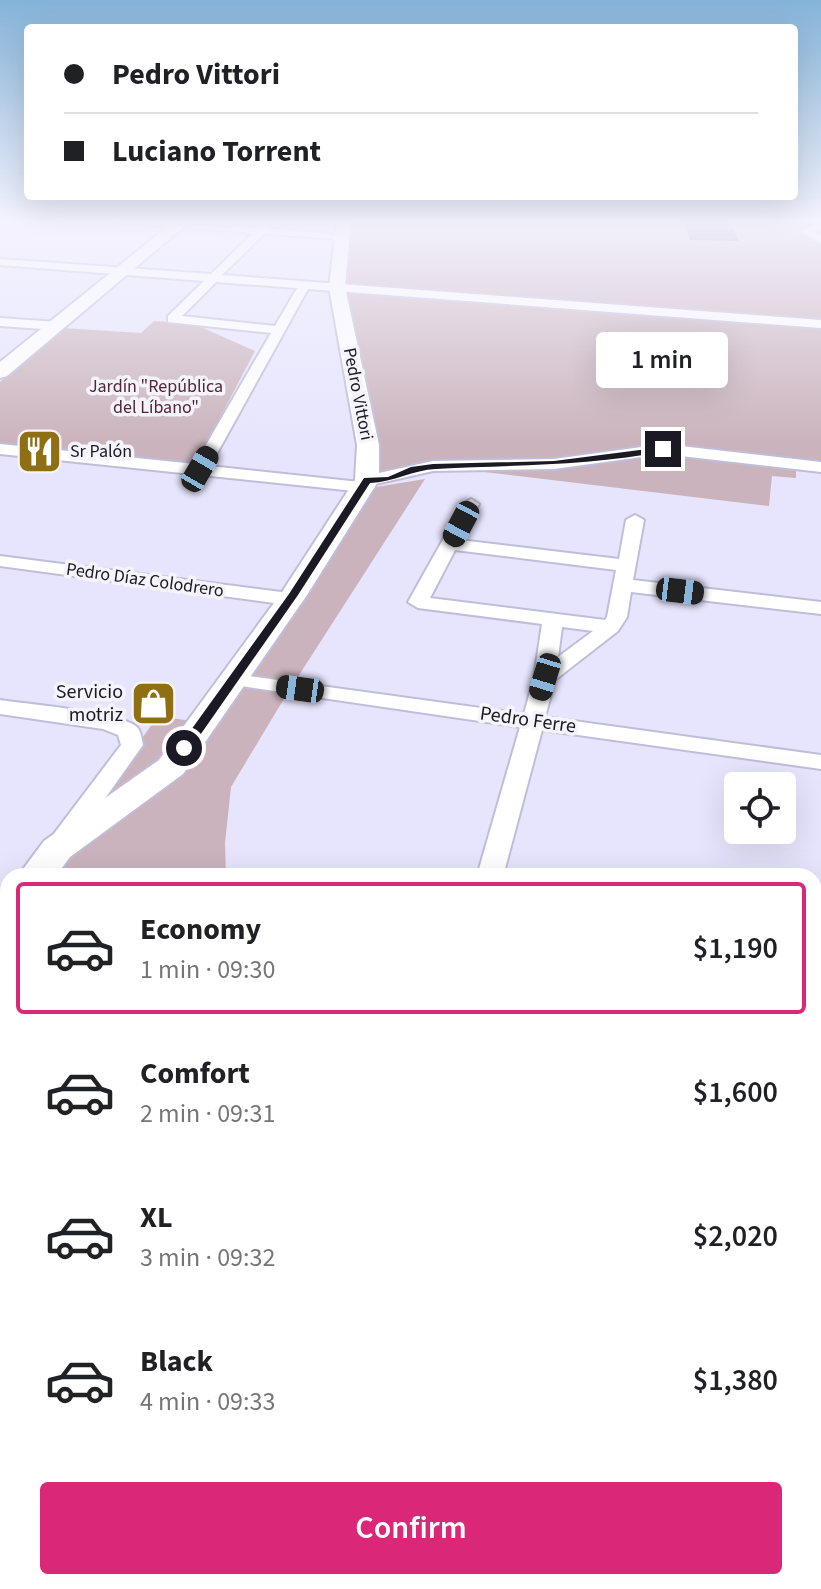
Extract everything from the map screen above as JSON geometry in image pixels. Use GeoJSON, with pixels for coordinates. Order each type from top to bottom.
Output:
{"type":"FeatureCollection","features":[{"type":"Feature","properties":{"kind":"street"},"geometry":{"type":"LineString","coordinates":[[0,355],[82,293]]}},
{"type":"Feature","properties":{"kind":"street"},"geometry":{"type":"LineString","coordinates":[[0,372],[57,326],[90,293]]}},
{"type":"Feature","properties":{"kind":"street"},"geometry":{"type":"LineString","coordinates":[[200,293],[173,321],[280,330]]}},
{"type":"Feature","properties":{"kind":"street"},"geometry":{"type":"LineString","coordinates":[[200,469],[300,293]]}},
{"type":"Feature","properties":{"kind":"street","name":"Pedro Vittori"},"geometry":{"type":"LineString","coordinates":[[338,293],[368,445],[366,483]]}},
{"type":"Feature","properties":{"kind":"street"},"geometry":{"type":"LineString","coordinates":[[417,293],[821,324]]}},
{"type":"Feature","properties":{"kind":"street"},"geometry":{"type":"LineString","coordinates":[[0,322],[57,326]]}},
{"type":"Feature","properties":{"kind":"street"},"geometry":{"type":"LineString","coordinates":[[0,449],[366,483],[390,480],[414,469],[433,466],[554,464],[663,449],[821,467]]}},
{"type":"Feature","properties":{"kind":"street"},"geometry":{"type":"LineString","coordinates":[[57,849],[171,767],[234,680],[366,483]]}},
{"type":"Feature","properties":{"kind":"street"},"geometry":{"type":"LineString","coordinates":[[471,504],[418,602],[611,627]]}},
{"type":"Feature","properties":{"kind":"street"},"geometry":{"type":"LineString","coordinates":[[545,677],[611,627],[617,617],[635,520]]}},
{"type":"Feature","properties":{"kind":"street"},"geometry":{"type":"LineString","coordinates":[[450,544],[821,608]]}},
{"type":"Feature","properties":{"kind":"street","name":"Pedro Díaz Colodrero"},"geometry":{"type":"LineString","coordinates":[[0,561],[289,599]]}},
{"type":"Feature","properties":{"kind":"street"},"geometry":{"type":"LineString","coordinates":[[492,868],[545,677],[553,619]]}},
{"type":"Feature","properties":{"kind":"street","name":"Pedro Ferre"},"geometry":{"type":"LineString","coordinates":[[234,680],[821,762]]}},
{"type":"Feature","properties":{"kind":"street"},"geometry":{"type":"LineString","coordinates":[[0,707],[108,723],[128,731],[132,745],[42,868]]}},
{"type":"Feature","properties":{"kind":"green space"},"geometry":{"type":"Polygon","coordinates":[[[343,293],[821,293],[821,471],[796,469],[796,478],[772,476],[769,506],[459,469],[373,478],[343,293]]]}},
{"type":"Feature","properties":{"kind":"green space","name":"Jardín \"República del Líbano\""},"geometry":{"type":"Polygon","coordinates":[[[154,321],[194,324],[255,351],[195,465],[0,445],[0,382],[63,328],[141,333],[154,321]]]}},
{"type":"Feature","properties":{"kind":"green space"},"geometry":{"type":"Polygon","coordinates":[[[425,479],[294,683],[242,676],[370,488],[425,479]]]}},
{"type":"Feature","properties":{"kind":"green space"},"geometry":{"type":"Polygon","coordinates":[[[236,685],[288,692],[231,787],[226,868],[60,868],[71,853],[236,685]]]}},
{"type":"Feature","properties":{"kind":"green space"},"geometry":{"type":"Polygon","coordinates":[[[158,716],[191,721],[162,764],[80,825],[158,716]]]}},
{"type":"Feature","properties":{"kind":"place","name":"Sr Palón"},"geometry":{"type":"Point","coordinates":[39,451]}},
{"type":"Feature","properties":{"kind":"place","name":"Servicio motriz"},"geometry":{"type":"Point","coordinates":[154,704]}},
{"type":"Feature","properties":{"kind":"route"},"geometry":{"type":"LineString","coordinates":[[184,748],[293,595],[367,480],[390,480],[414,469],[433,466],[554,464],[663,449]]}}]}
